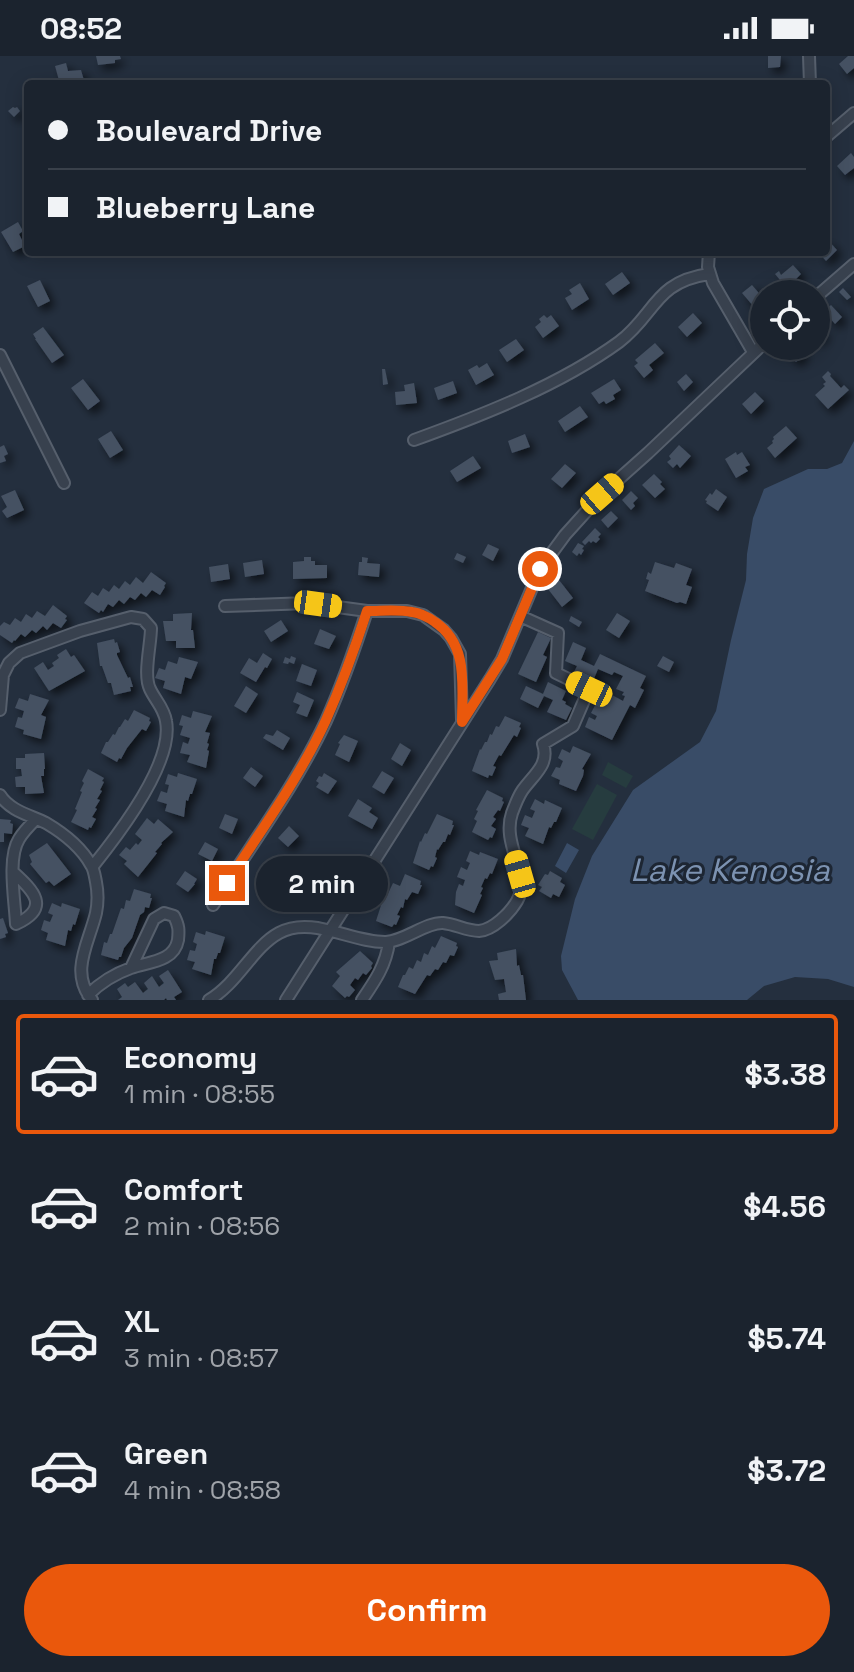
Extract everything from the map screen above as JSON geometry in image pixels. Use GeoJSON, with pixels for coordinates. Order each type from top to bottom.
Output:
{"type":"FeatureCollection","features":[{"type":"Feature","properties":{"kind":"street"},"geometry":{"type":"LineString","coordinates":[[809,56],[810,80]]}},
{"type":"Feature","properties":{"kind":"street"},"geometry":{"type":"LineString","coordinates":[[830,134],[854,113]]}},
{"type":"Feature","properties":{"kind":"street"},"geometry":{"type":"LineString","coordinates":[[709,256],[709,274],[713,283],[750,347]]}},
{"type":"Feature","properties":{"kind":"street"},"geometry":{"type":"LineString","coordinates":[[830,285],[854,264]]}},
{"type":"Feature","properties":{"kind":"street"},"geometry":{"type":"LineString","coordinates":[[414,440],[471,420],[574,370],[620,341],[659,296],[674,285],[709,274]]}},
{"type":"Feature","properties":{"kind":"street"},"geometry":{"type":"LineString","coordinates":[[0,355],[64,483]]}},
{"type":"Feature","properties":{"kind":"street"},"geometry":{"type":"LineString","coordinates":[[286,1000],[502,659],[540,569],[594,501],[750,355]]}},
{"type":"Feature","properties":{"kind":"street"},"geometry":{"type":"LineString","coordinates":[[225,606],[308,603],[367,611],[416,612],[439,625],[460,654],[462,722]]}},
{"type":"Feature","properties":{"kind":"street"},"geometry":{"type":"LineString","coordinates":[[213,905],[314,744],[341,683],[367,611]]}},
{"type":"Feature","properties":{"kind":"street"},"geometry":{"type":"LineString","coordinates":[[209,1000],[219,994],[263,945],[279,933],[298,928],[331,930],[389,942],[440,923],[480,931],[507,914],[517,902],[520,874],[509,836],[512,813],[520,794],[545,761],[543,744],[573,726],[589,689],[556,673],[558,633],[520,616]]}},
{"type":"Feature","properties":{"kind":"street"},"geometry":{"type":"LineString","coordinates":[[0,710],[3,675],[9,663],[20,653],[80,631],[131,617],[143,619],[151,628],[146,670],[148,687],[161,704],[167,723],[164,748],[146,791],[116,838],[93,866]]}},
{"type":"Feature","properties":{"kind":"street"},"geometry":{"type":"LineString","coordinates":[[0,795],[15,809],[47,823],[72,841],[93,866],[98,893],[96,912],[81,957],[80,974],[90,998],[104,980],[131,968],[167,958],[176,948],[180,927],[174,916],[164,913],[154,919],[131,968]]}},
{"type":"Feature","properties":{"kind":"street"},"geometry":{"type":"LineString","coordinates":[[13,872],[17,840],[36,819]]}},
{"type":"Feature","properties":{"kind":"street"},"geometry":{"type":"LineString","coordinates":[[362,1000],[382,970],[389,942]]}},
{"type":"Feature","properties":{"kind":"green space"},"geometry":{"type":"Polygon","coordinates":[[[608,762],[633,776],[626,788],[602,775],[608,762]]]}},
{"type":"Feature","properties":{"kind":"green space"},"geometry":{"type":"Polygon","coordinates":[[[597,784],[617,795],[593,840],[572,829],[597,784]]]}},
{"type":"Feature","properties":{"kind":"water","name":"Lake Kenosia"},"geometry":{"type":"Polygon","coordinates":[[[854,441],[854,987],[828,979],[795,977],[764,986],[747,1000],[578,1000],[562,970],[561,956],[575,899],[592,856],[633,790],[700,742],[716,711],[746,580],[753,518],[764,489],[808,469],[827,469],[842,463],[854,441]]]}},
{"type":"Feature","properties":{"kind":"water"},"geometry":{"type":"Polygon","coordinates":[[[567,843],[579,850],[566,873],[555,866],[567,843]]]}},
{"type":"Feature","properties":{"kind":"building"},"geometry":{"type":"Polygon","coordinates":[[[96,56],[120,56],[121,59],[98,65],[96,56]]]}},
{"type":"Feature","properties":{"kind":"building"},"geometry":{"type":"Polygon","coordinates":[[[768,56],[781,56],[780,67],[768,68],[768,56]]]}},
{"type":"Feature","properties":{"kind":"building"},"geometry":{"type":"Polygon","coordinates":[[[848,56],[854,56],[854,68],[847,74],[839,64],[848,56]]]}},
{"type":"Feature","properties":{"kind":"building"},"geometry":{"type":"Polygon","coordinates":[[[66,63],[68,71],[81,70],[84,80],[59,80],[55,66],[66,63]]]}},
{"type":"Feature","properties":{"kind":"building"},"geometry":{"type":"Polygon","coordinates":[[[13,107],[20,111],[14,117],[8,111],[13,107]]]}},
{"type":"Feature","properties":{"kind":"building"},"geometry":{"type":"Polygon","coordinates":[[[851,153],[854,168],[845,175],[837,166],[851,153]]]}},
{"type":"Feature","properties":{"kind":"building"},"geometry":{"type":"Polygon","coordinates":[[[18,222],[23,231],[19,234],[24,246],[13,252],[1,232],[18,222]]]}},
{"type":"Feature","properties":{"kind":"building"},"geometry":{"type":"Polygon","coordinates":[[[830,242],[837,250],[826,261],[822,256],[830,256],[830,242]]]}},
{"type":"Feature","properties":{"kind":"building"},"geometry":{"type":"Polygon","coordinates":[[[793,265],[801,274],[795,280],[780,280],[775,274],[779,271],[781,275],[793,265]]]}},
{"type":"Feature","properties":{"kind":"building"},"geometry":{"type":"Polygon","coordinates":[[[622,272],[630,283],[613,295],[605,284],[622,272]]]}},
{"type":"Feature","properties":{"kind":"building"},"geometry":{"type":"Polygon","coordinates":[[[40,280],[50,301],[38,307],[27,286],[40,280]]]}},
{"type":"Feature","properties":{"kind":"building"},"geometry":{"type":"Polygon","coordinates":[[[580,283],[589,299],[572,310],[565,298],[572,294],[569,290],[580,283]]]}},
{"type":"Feature","properties":{"kind":"building"},"geometry":{"type":"Polygon","coordinates":[[[750,287],[750,302],[742,293],[750,287]]]}},
{"type":"Feature","properties":{"kind":"building"},"geometry":{"type":"Polygon","coordinates":[[[843,288],[851,297],[847,300],[839,292],[843,288]]]}},
{"type":"Feature","properties":{"kind":"building"},"geometry":{"type":"Polygon","coordinates":[[[830,306],[842,317],[835,324],[830,318],[830,306]]]}},
{"type":"Feature","properties":{"kind":"building"},"geometry":{"type":"Polygon","coordinates":[[[693,313],[702,323],[687,337],[678,327],[693,313]]]}},
{"type":"Feature","properties":{"kind":"building"},"geometry":{"type":"Polygon","coordinates":[[[544,315],[547,318],[551,315],[559,326],[543,338],[535,327],[544,315]]]}},
{"type":"Feature","properties":{"kind":"building"},"geometry":{"type":"Polygon","coordinates":[[[43,327],[64,355],[52,363],[33,334],[43,327]]]}},
{"type":"Feature","properties":{"kind":"building"},"geometry":{"type":"Polygon","coordinates":[[[516,339],[524,350],[507,362],[499,350],[516,339]]]}},
{"type":"Feature","properties":{"kind":"building"},"geometry":{"type":"Polygon","coordinates":[[[655,343],[664,353],[649,365],[653,370],[644,378],[634,366],[638,363],[635,360],[655,343]]]}},
{"type":"Feature","properties":{"kind":"building"},"geometry":{"type":"Polygon","coordinates":[[[487,363],[494,375],[476,385],[468,370],[487,363]]]}},
{"type":"Feature","properties":{"kind":"building"},"geometry":{"type":"Polygon","coordinates":[[[382,369],[385,369],[388,384],[383,385],[382,369]]]}},
{"type":"Feature","properties":{"kind":"building"},"geometry":{"type":"Polygon","coordinates":[[[828,371],[841,388],[844,385],[849,390],[828,409],[815,395],[825,386],[822,377],[828,371]]]}},
{"type":"Feature","properties":{"kind":"building"},"geometry":{"type":"Polygon","coordinates":[[[686,374],[693,382],[684,391],[677,382],[686,374]]]}},
{"type":"Feature","properties":{"kind":"building"},"geometry":{"type":"Polygon","coordinates":[[[83,379],[100,401],[88,410],[71,388],[83,379]]]}},
{"type":"Feature","properties":{"kind":"building"},"geometry":{"type":"Polygon","coordinates":[[[614,379],[621,390],[613,395],[615,399],[599,404],[591,393],[614,379]]]}},
{"type":"Feature","properties":{"kind":"building"},"geometry":{"type":"Polygon","coordinates":[[[453,381],[457,393],[438,400],[434,388],[453,381]]]}},
{"type":"Feature","properties":{"kind":"building"},"geometry":{"type":"Polygon","coordinates":[[[414,383],[417,403],[396,405],[395,392],[405,391],[404,385],[414,383]]]}},
{"type":"Feature","properties":{"kind":"building"},"geometry":{"type":"Polygon","coordinates":[[[755,392],[764,401],[751,414],[742,404],[755,392]]]}},
{"type":"Feature","properties":{"kind":"building"},"geometry":{"type":"Polygon","coordinates":[[[580,406],[588,417],[565,432],[558,421],[580,406]]]}},
{"type":"Feature","properties":{"kind":"building"},"geometry":{"type":"Polygon","coordinates":[[[786,426],[797,438],[775,458],[767,448],[773,443],[773,437],[786,426]]]}},
{"type":"Feature","properties":{"kind":"building"},"geometry":{"type":"Polygon","coordinates":[[[111,431],[123,450],[110,458],[98,439],[111,431]]]}},
{"type":"Feature","properties":{"kind":"building"},"geometry":{"type":"Polygon","coordinates":[[[525,434],[530,447],[512,453],[508,441],[525,434]]]}},
{"type":"Feature","properties":{"kind":"building"},"geometry":{"type":"Polygon","coordinates":[[[4,445],[8,454],[4,456],[6,461],[0,463],[0,447],[4,445]]]}},
{"type":"Feature","properties":{"kind":"building"},"geometry":{"type":"Polygon","coordinates":[[[679,445],[691,456],[680,468],[677,464],[673,468],[667,462],[679,445]]]}},
{"type":"Feature","properties":{"kind":"building"},"geometry":{"type":"Polygon","coordinates":[[[736,452],[737,455],[742,452],[750,465],[745,467],[748,471],[736,478],[725,459],[736,452]]]}},
{"type":"Feature","properties":{"kind":"building"},"geometry":{"type":"Polygon","coordinates":[[[473,456],[481,468],[457,482],[450,471],[473,456]]]}},
{"type":"Feature","properties":{"kind":"building"},"geometry":{"type":"Polygon","coordinates":[[[565,464],[576,473],[562,488],[551,479],[565,464]]]}},
{"type":"Feature","properties":{"kind":"building"},"geometry":{"type":"Polygon","coordinates":[[[654,474],[665,489],[655,498],[642,485],[654,474]]]}},
{"type":"Feature","properties":{"kind":"building"},"geometry":{"type":"Polygon","coordinates":[[[716,489],[727,497],[718,511],[705,500],[716,489]]]}},
{"type":"Feature","properties":{"kind":"building"},"geometry":{"type":"Polygon","coordinates":[[[15,490],[24,510],[7,518],[2,511],[7,507],[1,496],[15,490]]]}},
{"type":"Feature","properties":{"kind":"building"},"geometry":{"type":"Polygon","coordinates":[[[631,491],[638,498],[631,510],[622,500],[631,491]]]}},
{"type":"Feature","properties":{"kind":"building"},"geometry":{"type":"Polygon","coordinates":[[[611,511],[618,518],[608,528],[601,520],[611,511]]]}},
{"type":"Feature","properties":{"kind":"building"},"geometry":{"type":"Polygon","coordinates":[[[595,528],[601,534],[600,539],[585,545],[582,542],[595,528]]]}},
{"type":"Feature","properties":{"kind":"building"},"geometry":{"type":"Polygon","coordinates":[[[578,543],[584,546],[584,550],[577,556],[572,552],[578,543]]]}},
{"type":"Feature","properties":{"kind":"building"},"geometry":{"type":"Polygon","coordinates":[[[488,544],[499,549],[493,561],[482,555],[488,544]]]}},
{"type":"Feature","properties":{"kind":"building"},"geometry":{"type":"Polygon","coordinates":[[[457,553],[466,557],[463,563],[454,559],[457,553]]]}},
{"type":"Feature","properties":{"kind":"building"},"geometry":{"type":"Polygon","coordinates":[[[304,557],[311,557],[315,565],[327,565],[327,578],[293,579],[293,562],[304,561],[304,557]]]}},
{"type":"Feature","properties":{"kind":"building"},"geometry":{"type":"Polygon","coordinates":[[[362,557],[368,558],[367,563],[380,564],[379,577],[358,575],[362,557]]]}},
{"type":"Feature","properties":{"kind":"building"},"geometry":{"type":"Polygon","coordinates":[[[262,560],[264,574],[245,577],[243,563],[262,560]]]}},
{"type":"Feature","properties":{"kind":"building"},"geometry":{"type":"Polygon","coordinates":[[[655,562],[674,568],[676,563],[692,569],[686,585],[692,587],[686,604],[645,591],[648,572],[651,574],[655,562]]]}},
{"type":"Feature","properties":{"kind":"building"},"geometry":{"type":"Polygon","coordinates":[[[228,564],[230,579],[211,582],[209,567],[228,564]]]}},
{"type":"Feature","properties":{"kind":"building"},"geometry":{"type":"Polygon","coordinates":[[[151,572],[166,583],[160,595],[152,590],[146,597],[141,593],[135,600],[130,597],[124,604],[119,600],[113,607],[108,604],[99,613],[84,603],[92,592],[98,596],[103,588],[109,592],[114,585],[119,589],[125,581],[130,585],[136,577],[143,583],[151,572]]]}},
{"type":"Feature","properties":{"kind":"building"},"geometry":{"type":"Polygon","coordinates":[[[559,580],[573,598],[562,607],[548,589],[559,580]]]}},
{"type":"Feature","properties":{"kind":"building"},"geometry":{"type":"Polygon","coordinates":[[[53,605],[67,616],[61,628],[53,623],[47,630],[43,626],[25,637],[21,634],[12,643],[0,635],[0,626],[4,622],[10,625],[15,618],[21,622],[26,614],[32,618],[37,611],[45,616],[53,605]]]}},
{"type":"Feature","properties":{"kind":"building"},"geometry":{"type":"Polygon","coordinates":[[[192,613],[191,630],[195,648],[176,648],[176,641],[166,641],[163,621],[173,621],[173,614],[192,613]]]}},
{"type":"Feature","properties":{"kind":"building"},"geometry":{"type":"Polygon","coordinates":[[[617,613],[630,621],[619,638],[606,630],[617,613]]]}},
{"type":"Feature","properties":{"kind":"building"},"geometry":{"type":"Polygon","coordinates":[[[571,616],[582,622],[579,627],[569,621],[571,616]]]}},
{"type":"Feature","properties":{"kind":"building"},"geometry":{"type":"Polygon","coordinates":[[[281,620],[288,631],[271,642],[264,631],[281,620]]]}},
{"type":"Feature","properties":{"kind":"building"},"geometry":{"type":"Polygon","coordinates":[[[320,629],[336,636],[329,649],[314,644],[320,629]]]}},
{"type":"Feature","properties":{"kind":"building"},"geometry":{"type":"Polygon","coordinates":[[[538,632],[551,638],[536,682],[518,674],[538,632]]]}},
{"type":"Feature","properties":{"kind":"building"},"geometry":{"type":"Polygon","coordinates":[[[114,639],[120,652],[117,655],[133,687],[130,687],[131,691],[114,695],[111,683],[108,683],[100,666],[97,643],[114,639]]]}},
{"type":"Feature","properties":{"kind":"building"},"geometry":{"type":"Polygon","coordinates":[[[573,642],[586,648],[581,660],[594,666],[600,654],[646,676],[640,688],[644,690],[635,708],[630,705],[612,740],[585,727],[589,717],[595,720],[597,716],[591,713],[601,694],[623,701],[624,692],[616,689],[623,676],[598,669],[593,681],[574,672],[577,666],[565,661],[573,642]]]}},
{"type":"Feature","properties":{"kind":"building"},"geometry":{"type":"Polygon","coordinates":[[[66,649],[85,671],[49,691],[34,668],[43,662],[48,670],[59,658],[57,655],[66,649]]]}},
{"type":"Feature","properties":{"kind":"building"},"geometry":{"type":"Polygon","coordinates":[[[263,653],[272,659],[256,682],[240,673],[249,658],[257,663],[263,653]]]}},
{"type":"Feature","properties":{"kind":"building"},"geometry":{"type":"Polygon","coordinates":[[[291,656],[296,658],[294,664],[283,663],[285,657],[290,659],[291,656]]]}},
{"type":"Feature","properties":{"kind":"building"},"geometry":{"type":"Polygon","coordinates":[[[663,656],[674,662],[669,672],[657,666],[663,656]]]}},
{"type":"Feature","properties":{"kind":"building"},"geometry":{"type":"Polygon","coordinates":[[[179,657],[198,662],[191,679],[185,677],[181,694],[163,688],[165,681],[155,678],[159,668],[165,670],[168,661],[177,664],[179,657]]]}},
{"type":"Feature","properties":{"kind":"building"},"geometry":{"type":"Polygon","coordinates":[[[302,664],[317,670],[311,686],[296,681],[302,664]]]}},
{"type":"Feature","properties":{"kind":"building"},"geometry":{"type":"Polygon","coordinates":[[[548,682],[566,691],[562,700],[572,708],[566,720],[547,712],[553,700],[544,696],[538,708],[520,699],[526,686],[543,694],[548,682]]]}},
{"type":"Feature","properties":{"kind":"building"},"geometry":{"type":"Polygon","coordinates":[[[246,686],[258,694],[246,713],[234,706],[246,686]]]}},
{"type":"Feature","properties":{"kind":"building"},"geometry":{"type":"Polygon","coordinates":[[[297,692],[314,700],[307,717],[296,713],[300,705],[293,702],[297,692]]]}},
{"type":"Feature","properties":{"kind":"building"},"geometry":{"type":"Polygon","coordinates":[[[30,694],[49,700],[41,715],[46,717],[41,739],[23,734],[24,730],[15,727],[24,711],[15,708],[19,698],[28,701],[30,694]]]}},
{"type":"Feature","properties":{"kind":"building"},"geometry":{"type":"Polygon","coordinates":[[[134,710],[150,718],[151,722],[117,762],[101,753],[106,742],[115,735],[125,719],[128,721],[134,710]]]}},
{"type":"Feature","properties":{"kind":"building"},"geometry":{"type":"Polygon","coordinates":[[[193,711],[212,716],[205,732],[210,733],[206,768],[187,762],[190,755],[180,753],[183,742],[188,744],[190,738],[180,735],[182,715],[191,718],[193,711]]]}},
{"type":"Feature","properties":{"kind":"building"},"geometry":{"type":"Polygon","coordinates":[[[505,716],[521,723],[521,728],[517,737],[514,735],[499,755],[492,776],[488,778],[472,771],[480,749],[505,716]]]}},
{"type":"Feature","properties":{"kind":"building"},"geometry":{"type":"Polygon","coordinates":[[[277,730],[290,738],[283,750],[263,738],[266,734],[273,736],[277,730]]]}},
{"type":"Feature","properties":{"kind":"building"},"geometry":{"type":"Polygon","coordinates":[[[344,735],[358,741],[349,762],[335,755],[344,735]]]}},
{"type":"Feature","properties":{"kind":"building"},"geometry":{"type":"Polygon","coordinates":[[[400,743],[411,750],[402,766],[391,759],[400,743]]]}},
{"type":"Feature","properties":{"kind":"building"},"geometry":{"type":"Polygon","coordinates":[[[573,746],[591,754],[582,769],[583,776],[576,791],[559,784],[560,780],[551,776],[563,761],[558,758],[562,749],[570,753],[573,746]]]}},
{"type":"Feature","properties":{"kind":"building"},"geometry":{"type":"Polygon","coordinates":[[[44,753],[45,769],[44,776],[41,776],[44,793],[25,794],[25,787],[16,787],[15,777],[22,776],[21,769],[16,769],[16,758],[44,753]]]}},
{"type":"Feature","properties":{"kind":"building"},"geometry":{"type":"Polygon","coordinates":[[[251,767],[263,776],[255,787],[243,778],[251,767]]]}},
{"type":"Feature","properties":{"kind":"building"},"geometry":{"type":"Polygon","coordinates":[[[88,769],[104,778],[104,782],[92,817],[96,819],[88,830],[71,822],[88,769]]]}},
{"type":"Feature","properties":{"kind":"building"},"geometry":{"type":"Polygon","coordinates":[[[382,771],[394,778],[384,794],[372,787],[382,771]]]}},
{"type":"Feature","properties":{"kind":"building"},"geometry":{"type":"Polygon","coordinates":[[[178,773],[197,779],[192,794],[186,800],[184,817],[165,811],[167,804],[157,801],[161,791],[167,793],[169,785],[165,784],[168,774],[177,777],[178,773]]]}},
{"type":"Feature","properties":{"kind":"building"},"geometry":{"type":"Polygon","coordinates":[[[324,773],[337,781],[328,794],[316,787],[319,783],[316,781],[324,773]]]}},
{"type":"Feature","properties":{"kind":"building"},"geometry":{"type":"Polygon","coordinates":[[[487,790],[503,798],[504,802],[493,817],[496,819],[491,826],[496,829],[488,840],[472,832],[477,821],[474,819],[476,810],[487,790]]]}},
{"type":"Feature","properties":{"kind":"building"},"geometry":{"type":"Polygon","coordinates":[[[358,799],[372,808],[369,812],[378,818],[372,829],[348,816],[358,799]]]}},
{"type":"Feature","properties":{"kind":"building"},"geometry":{"type":"Polygon","coordinates":[[[535,799],[562,808],[556,822],[549,827],[543,844],[525,836],[529,828],[521,825],[525,815],[532,818],[535,811],[530,809],[535,799]]]}},
{"type":"Feature","properties":{"kind":"building"},"geometry":{"type":"Polygon","coordinates":[[[225,814],[238,819],[232,834],[219,828],[225,814]]]}},
{"type":"Feature","properties":{"kind":"building"},"geometry":{"type":"Polygon","coordinates":[[[437,814],[453,821],[454,825],[450,835],[437,849],[437,858],[429,870],[413,863],[420,841],[437,814]]]}},
{"type":"Feature","properties":{"kind":"building"},"geometry":{"type":"Polygon","coordinates":[[[147,818],[154,824],[158,819],[173,832],[161,843],[138,877],[119,855],[126,847],[130,850],[142,840],[135,834],[147,818]]]}},
{"type":"Feature","properties":{"kind":"building"},"geometry":{"type":"Polygon","coordinates":[[[0,819],[11,820],[13,824],[12,834],[4,833],[4,842],[0,842],[0,819]]]}},
{"type":"Feature","properties":{"kind":"building"},"geometry":{"type":"Polygon","coordinates":[[[289,826],[299,836],[288,847],[278,838],[289,826]]]}},
{"type":"Feature","properties":{"kind":"building"},"geometry":{"type":"Polygon","coordinates":[[[205,842],[218,849],[212,861],[198,854],[205,842]]]}},
{"type":"Feature","properties":{"kind":"building"},"geometry":{"type":"Polygon","coordinates":[[[47,843],[71,874],[54,886],[49,881],[46,883],[30,864],[29,855],[47,843]]]}},
{"type":"Feature","properties":{"kind":"building"},"geometry":{"type":"Polygon","coordinates":[[[470,851],[498,859],[492,874],[485,878],[481,887],[482,895],[474,913],[455,905],[459,884],[463,886],[465,880],[457,877],[461,867],[467,870],[470,851]]]}},
{"type":"Feature","properties":{"kind":"building"},"geometry":{"type":"Polygon","coordinates":[[[274,863],[286,870],[281,877],[286,880],[281,887],[265,877],[274,863]]]}},
{"type":"Feature","properties":{"kind":"building"},"geometry":{"type":"Polygon","coordinates":[[[185,871],[197,879],[188,892],[176,884],[185,871]]]}},
{"type":"Feature","properties":{"kind":"building"},"geometry":{"type":"Polygon","coordinates":[[[550,871],[562,878],[560,882],[565,885],[559,897],[553,894],[551,898],[539,891],[542,887],[538,885],[550,871]]]}},
{"type":"Feature","properties":{"kind":"building"},"geometry":{"type":"Polygon","coordinates":[[[405,874],[421,881],[418,894],[412,892],[405,899],[396,925],[392,927],[376,921],[383,899],[393,883],[400,886],[405,874]]]}},
{"type":"Feature","properties":{"kind":"building"},"geometry":{"type":"Polygon","coordinates":[[[134,889],[151,894],[149,908],[145,907],[140,915],[132,938],[118,960],[101,955],[121,908],[124,909],[126,900],[130,901],[134,889]]]}},
{"type":"Feature","properties":{"kind":"building"},"geometry":{"type":"Polygon","coordinates":[[[52,903],[80,909],[75,925],[71,931],[68,930],[65,946],[46,940],[48,933],[41,930],[44,920],[50,922],[53,915],[48,913],[52,903]]]}},
{"type":"Feature","properties":{"kind":"building"},"geometry":{"type":"Polygon","coordinates":[[[3,918],[8,933],[0,939],[0,919],[3,918]]]}},
{"type":"Feature","properties":{"kind":"building"},"geometry":{"type":"Polygon","coordinates":[[[206,931],[225,937],[220,953],[214,959],[211,975],[192,969],[195,962],[187,960],[190,950],[195,951],[197,944],[193,942],[196,932],[205,935],[206,931]]]}},
{"type":"Feature","properties":{"kind":"building"},"geometry":{"type":"Polygon","coordinates":[[[441,936],[457,943],[454,956],[450,955],[438,970],[427,975],[415,994],[398,987],[409,967],[413,969],[417,960],[421,962],[424,953],[428,955],[432,946],[435,948],[441,936]]]}},
{"type":"Feature","properties":{"kind":"building"},"geometry":{"type":"Polygon","coordinates":[[[516,949],[526,1000],[499,1000],[498,994],[506,992],[504,979],[495,980],[489,961],[498,960],[497,953],[516,949]]]}},
{"type":"Feature","properties":{"kind":"building"},"geometry":{"type":"Polygon","coordinates":[[[360,951],[373,963],[372,968],[358,980],[355,978],[350,985],[355,990],[345,998],[332,986],[340,976],[336,972],[360,951]]]}},
{"type":"Feature","properties":{"kind":"building"},"geometry":{"type":"Polygon","coordinates":[[[168,970],[182,992],[174,997],[176,1000],[118,1000],[122,997],[117,989],[125,983],[128,987],[135,982],[143,993],[148,989],[144,983],[152,976],[159,987],[164,983],[159,976],[168,970]]]}},
{"type":"Feature","properties":{"kind":"route"},"geometry":{"type":"LineString","coordinates":[[227,883],[314,744],[351,658],[367,611],[416,612],[439,625],[451,638],[460,654],[462,722],[502,659],[540,569]]}}]}
